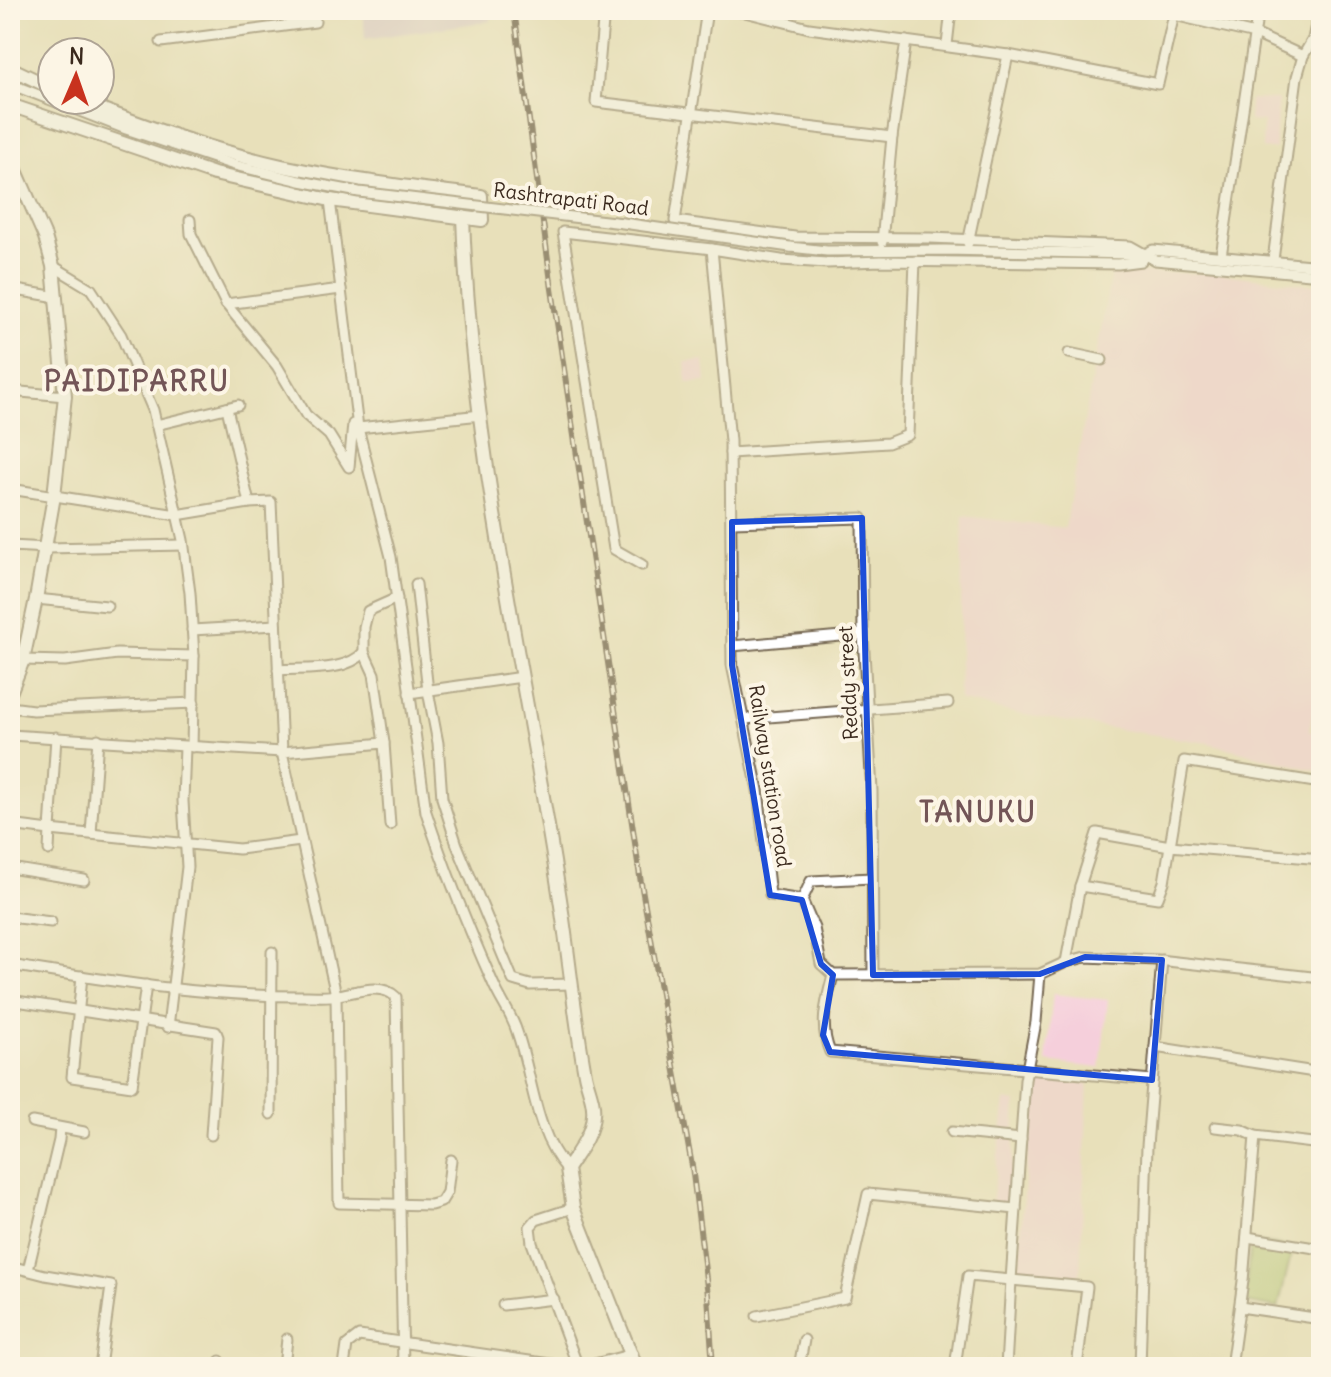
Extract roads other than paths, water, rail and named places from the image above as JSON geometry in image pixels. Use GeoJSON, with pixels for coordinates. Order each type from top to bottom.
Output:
{"type":"FeatureCollection","features":[{"type":"Feature","properties":{"kind":"main road"},"geometry":{"type":"LineString","coordinates":[[10,68],[36,80]]}},
{"type":"Feature","properties":{"kind":"main road"},"geometry":{"type":"LineString","coordinates":[[10,105],[214,174],[330,200],[482,220],[481,196],[372,183],[245,156],[116,113]]}},
{"type":"Feature","properties":{"kind":"main road"},"geometry":{"type":"LineString","coordinates":[[10,157],[53,266],[65,396],[54,496],[36,599],[10,693]]}},
{"type":"Feature","properties":{"kind":"main road"},"geometry":{"type":"LineString","coordinates":[[463,217],[466,292],[481,415],[585,1075],[594,1114],[587,1137],[567,1169],[573,1208],[635,1361]]}},
{"type":"Feature","properties":{"kind":"street"},"geometry":{"type":"LineString","coordinates":[[161,42],[315,22],[315,10]]}},
{"type":"Feature","properties":{"kind":"street"},"geometry":{"type":"LineString","coordinates":[[604,10],[596,102],[892,137]]}},
{"type":"Feature","properties":{"kind":"street"},"geometry":{"type":"LineString","coordinates":[[642,565],[614,549],[563,232],[827,263],[1118,264],[1141,261],[1145,254],[1130,246],[795,237],[675,221],[707,10]]}},
{"type":"Feature","properties":{"kind":"street"},"geometry":{"type":"LineString","coordinates":[[737,10],[809,28],[947,45],[1158,84],[1174,12],[1255,34],[1303,56]]}},
{"type":"Feature","properties":{"kind":"street"},"geometry":{"type":"LineString","coordinates":[[947,45],[951,10]]}},
{"type":"Feature","properties":{"kind":"street"},"geometry":{"type":"LineString","coordinates":[[1221,256],[1258,10]]}},
{"type":"Feature","properties":{"kind":"street"},"geometry":{"type":"LineString","coordinates":[[1273,260],[1297,77],[1303,56],[1313,39],[1319,10]]}},
{"type":"Feature","properties":{"kind":"street"},"geometry":{"type":"LineString","coordinates":[[884,249],[881,238],[906,41]]}},
{"type":"Feature","properties":{"kind":"street"},"geometry":{"type":"LineString","coordinates":[[966,251],[1008,55]]}},
{"type":"Feature","properties":{"kind":"street","name":"Rashtrapati Road"},"geometry":{"type":"LineString","coordinates":[[10,84],[234,165],[359,192],[827,251],[884,249],[1145,254],[1153,250],[1321,266]]}},
{"type":"Feature","properties":{"kind":"street"},"geometry":{"type":"LineString","coordinates":[[372,183],[373,207]]}},
{"type":"Feature","properties":{"kind":"street"},"geometry":{"type":"LineString","coordinates":[[10,187],[24,186]]}},
{"type":"Feature","properties":{"kind":"street"},"geometry":{"type":"LineString","coordinates":[[330,200],[358,428],[388,543],[426,812],[495,986],[517,1030],[533,1094],[553,1153],[567,1169]]}},
{"type":"Feature","properties":{"kind":"street"},"geometry":{"type":"LineString","coordinates":[[190,220],[191,234],[226,304],[277,366],[306,415],[329,435],[349,467],[355,408]]}},
{"type":"Feature","properties":{"kind":"street","name":"Railway station road"},"geometry":{"type":"LineString","coordinates":[[712,249],[730,453],[732,665],[758,790],[770,895],[802,900]]}},
{"type":"Feature","properties":{"kind":"street","name":"Rashtrapati Road"},"geometry":{"type":"LineString","coordinates":[[1145,254],[1155,260],[1321,275]]}},
{"type":"Feature","properties":{"kind":"street"},"geometry":{"type":"LineString","coordinates":[[730,453],[888,443],[908,435],[915,261]]}},
{"type":"Feature","properties":{"kind":"street"},"geometry":{"type":"LineString","coordinates":[[53,266],[91,289],[121,335],[153,410],[183,545],[194,656],[194,703],[189,747],[185,842],[187,867],[168,1027]]}},
{"type":"Feature","properties":{"kind":"street"},"geometry":{"type":"LineString","coordinates":[[10,289],[57,297]]}},
{"type":"Feature","properties":{"kind":"street"},"geometry":{"type":"LineString","coordinates":[[226,304],[341,289]]}},
{"type":"Feature","properties":{"kind":"street"},"geometry":{"type":"LineString","coordinates":[[1069,353],[1102,360]]}},
{"type":"Feature","properties":{"kind":"street"},"geometry":{"type":"LineString","coordinates":[[10,391],[65,396]]}},
{"type":"Feature","properties":{"kind":"street"},"geometry":{"type":"LineString","coordinates":[[156,425],[233,407],[249,503]]}},
{"type":"Feature","properties":{"kind":"street"},"geometry":{"type":"LineString","coordinates":[[358,428],[481,415]]}},
{"type":"Feature","properties":{"kind":"street"},"geometry":{"type":"LineString","coordinates":[[10,489],[177,515],[271,502],[282,752],[336,995],[339,1203],[431,1205],[441,1202],[447,1192],[451,1160]]}},
{"type":"Feature","properties":{"kind":"street","name":"Reddy street"},"geometry":{"type":"LineString","coordinates":[[732,522],[862,518],[863,634],[872,791],[873,975]]}},
{"type":"Feature","properties":{"kind":"street"},"geometry":{"type":"LineString","coordinates":[[10,546],[183,545]]}},
{"type":"Feature","properties":{"kind":"street"},"geometry":{"type":"LineString","coordinates":[[416,584],[428,691],[438,743],[442,798],[457,845],[513,980],[530,985],[572,984]]}},
{"type":"Feature","properties":{"kind":"street"},"geometry":{"type":"LineString","coordinates":[[390,825],[384,743],[374,674],[364,652],[364,627],[368,611],[397,598]]}},
{"type":"Feature","properties":{"kind":"street"},"geometry":{"type":"LineString","coordinates":[[36,599],[107,606]]}},
{"type":"Feature","properties":{"kind":"street"},"geometry":{"type":"LineString","coordinates":[[192,630],[276,625]]}},
{"type":"Feature","properties":{"kind":"street"},"geometry":{"type":"LineString","coordinates":[[732,646],[863,634]]}},
{"type":"Feature","properties":{"kind":"street"},"geometry":{"type":"LineString","coordinates":[[278,670],[337,665],[359,658],[364,652]]}},
{"type":"Feature","properties":{"kind":"street"},"geometry":{"type":"LineString","coordinates":[[17,668],[117,654],[194,656]]}},
{"type":"Feature","properties":{"kind":"street"},"geometry":{"type":"LineString","coordinates":[[409,693],[522,677]]}},
{"type":"Feature","properties":{"kind":"street"},"geometry":{"type":"LineString","coordinates":[[10,707],[33,710],[194,703]]}},
{"type":"Feature","properties":{"kind":"street"},"geometry":{"type":"LineString","coordinates":[[744,719],[948,703]]}},
{"type":"Feature","properties":{"kind":"street"},"geometry":{"type":"LineString","coordinates":[[10,735],[282,752],[384,743]]}},
{"type":"Feature","properties":{"kind":"street"},"geometry":{"type":"LineString","coordinates":[[49,850],[56,737]]}},
{"type":"Feature","properties":{"kind":"street"},"geometry":{"type":"LineString","coordinates":[[91,833],[98,739]]}},
{"type":"Feature","properties":{"kind":"street"},"geometry":{"type":"LineString","coordinates":[[1080,886],[1158,898],[1164,882],[1184,761],[1321,783]]}},
{"type":"Feature","properties":{"kind":"street"},"geometry":{"type":"LineString","coordinates":[[10,825],[239,849],[301,841]]}},
{"type":"Feature","properties":{"kind":"street"},"geometry":{"type":"LineString","coordinates":[[1066,962],[1080,886],[1097,833],[1170,846],[1321,859]]}},
{"type":"Feature","properties":{"kind":"street"},"geometry":{"type":"LineString","coordinates":[[10,868],[84,880]]}},
{"type":"Feature","properties":{"kind":"street"},"geometry":{"type":"LineString","coordinates":[[872,878],[811,881],[802,900],[814,928],[821,964],[833,975],[1040,974],[1085,957],[1162,960],[1321,978]]}},
{"type":"Feature","properties":{"kind":"street"},"geometry":{"type":"LineString","coordinates":[[10,917],[51,922]]}},
{"type":"Feature","properties":{"kind":"street"},"geometry":{"type":"LineString","coordinates":[[271,1114],[272,952]]}},
{"type":"Feature","properties":{"kind":"street"},"geometry":{"type":"LineString","coordinates":[[1140,1367],[1147,1146],[1162,960]]}},
{"type":"Feature","properties":{"kind":"street"},"geometry":{"type":"LineString","coordinates":[[10,965],[146,985],[272,997],[336,995],[380,989],[390,991],[396,997],[405,1342],[403,1367]]}},
{"type":"Feature","properties":{"kind":"street"},"geometry":{"type":"LineString","coordinates":[[1006,1367],[1021,1139],[1040,974]]}},
{"type":"Feature","properties":{"kind":"street"},"geometry":{"type":"LineString","coordinates":[[833,975],[825,1004],[823,1035],[830,1052],[1152,1080]]}},
{"type":"Feature","properties":{"kind":"street"},"geometry":{"type":"LineString","coordinates":[[82,976],[72,1077],[132,1086],[146,985]]}},
{"type":"Feature","properties":{"kind":"street"},"geometry":{"type":"LineString","coordinates":[[10,1000],[168,1027],[210,1031],[218,1035],[211,1135]]}},
{"type":"Feature","properties":{"kind":"street"},"geometry":{"type":"LineString","coordinates":[[1155,1047],[1321,1073]]}},
{"type":"Feature","properties":{"kind":"street"},"geometry":{"type":"LineString","coordinates":[[32,1122],[84,1132]]}},
{"type":"Feature","properties":{"kind":"street"},"geometry":{"type":"LineString","coordinates":[[1215,1127],[1242,1130],[1255,1136],[1321,1144]]}},
{"type":"Feature","properties":{"kind":"street"},"geometry":{"type":"LineString","coordinates":[[28,1270],[60,1128]]}},
{"type":"Feature","properties":{"kind":"street"},"geometry":{"type":"LineString","coordinates":[[952,1132],[1021,1139]]}},
{"type":"Feature","properties":{"kind":"street"},"geometry":{"type":"LineString","coordinates":[[1231,1367],[1240,1307],[1255,1136]]}},
{"type":"Feature","properties":{"kind":"street"},"geometry":{"type":"LineString","coordinates":[[757,1316],[845,1298],[868,1194],[1016,1209]]}},
{"type":"Feature","properties":{"kind":"street"},"geometry":{"type":"LineString","coordinates":[[573,1208],[536,1220],[530,1227],[532,1243],[580,1367],[635,1361]]}},
{"type":"Feature","properties":{"kind":"street"},"geometry":{"type":"LineString","coordinates":[[1247,1237],[1321,1249]]}},
{"type":"Feature","properties":{"kind":"street"},"geometry":{"type":"LineString","coordinates":[[10,1266],[111,1286],[100,1367]]}},
{"type":"Feature","properties":{"kind":"street"},"geometry":{"type":"LineString","coordinates":[[955,1367],[968,1276],[1087,1287],[1077,1367]]}},
{"type":"Feature","properties":{"kind":"street"},"geometry":{"type":"LineString","coordinates":[[503,1305],[554,1299]]}},
{"type":"Feature","properties":{"kind":"street"},"geometry":{"type":"LineString","coordinates":[[1240,1307],[1321,1319]]}},
{"type":"Feature","properties":{"kind":"street"},"geometry":{"type":"LineString","coordinates":[[344,1367],[347,1345],[359,1336],[571,1367]]}},
{"type":"Feature","properties":{"kind":"street"},"geometry":{"type":"LineString","coordinates":[[284,1367],[287,1339]]}},
{"type":"Feature","properties":{"kind":"street"},"geometry":{"type":"LineString","coordinates":[[799,1367],[804,1340]]}},
{"type":"Feature","properties":{"kind":"railway"},"geometry":{"type":"LineString","coordinates":[[514,10],[552,289],[641,883],[692,1166],[708,1295],[713,1367]]}},
{"type":"Feature","properties":{"kind":"district","name":"PAIDIPARRU"},"geometry":{"type":"Point","coordinates":[137,381]}},
{"type":"Feature","properties":{"kind":"district","name":"TANUKU"},"geometry":{"type":"Point","coordinates":[978,812]}}]}
